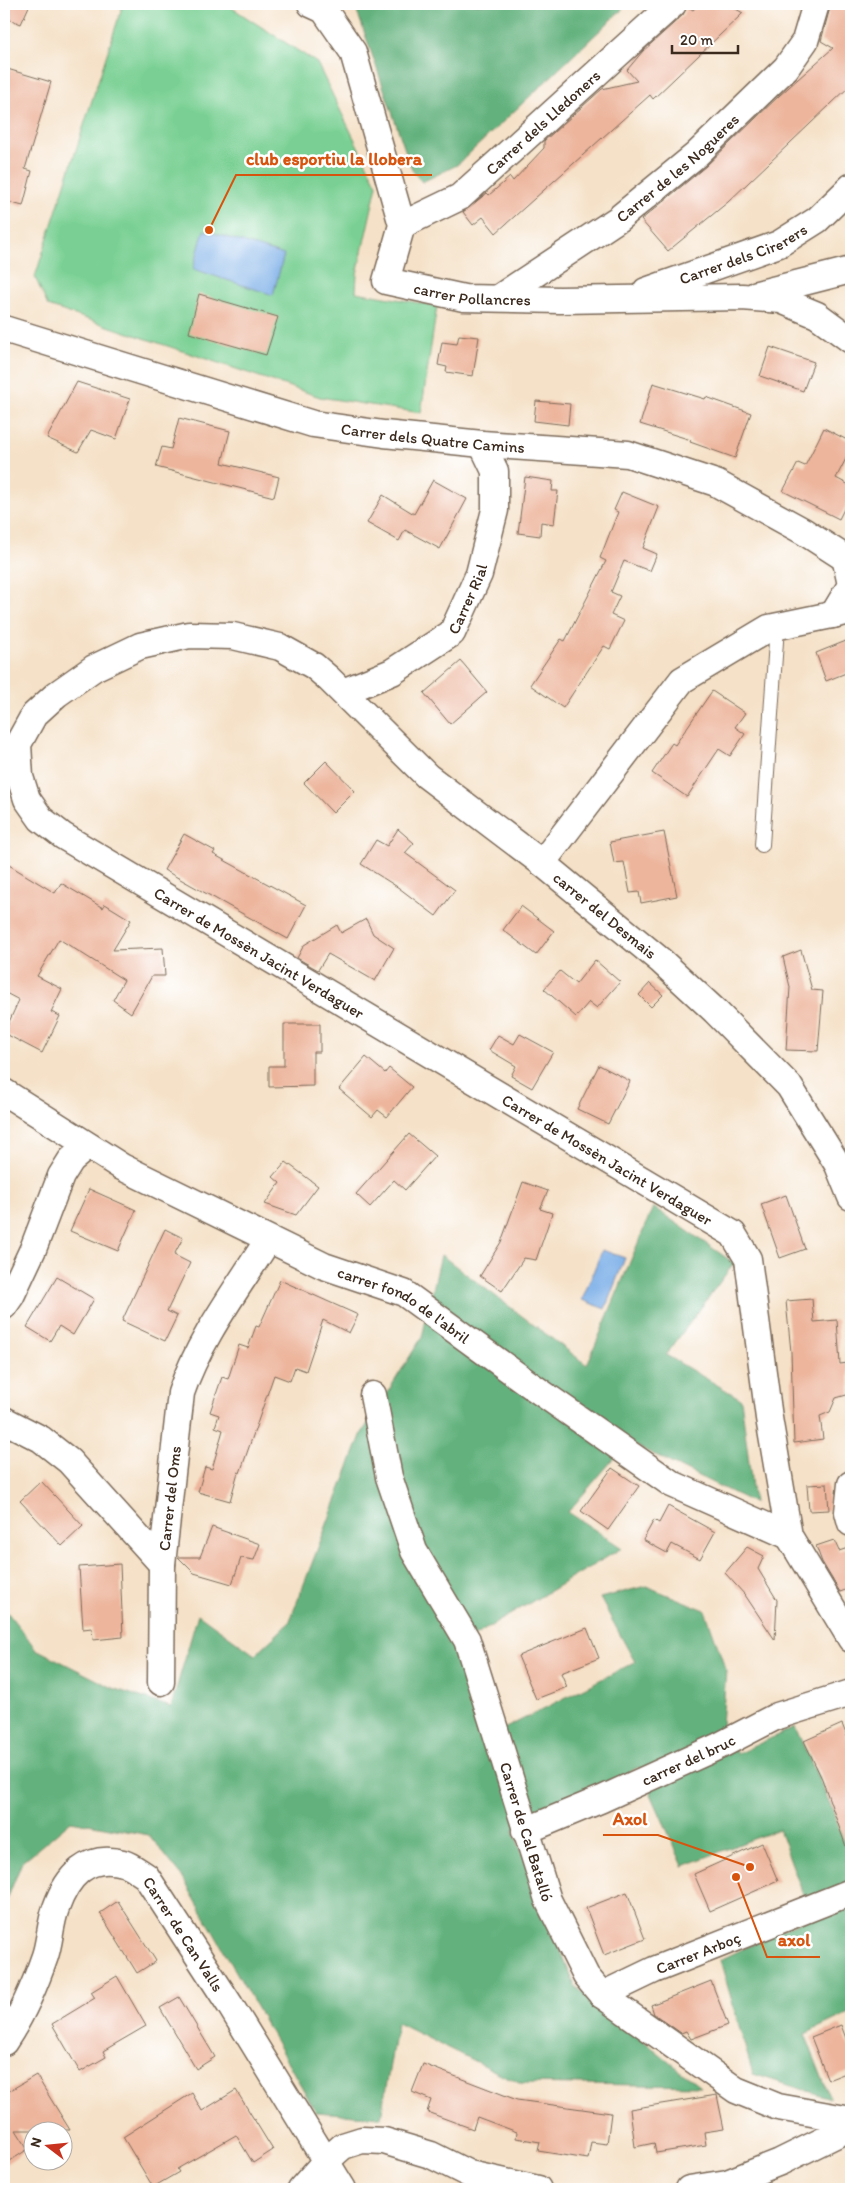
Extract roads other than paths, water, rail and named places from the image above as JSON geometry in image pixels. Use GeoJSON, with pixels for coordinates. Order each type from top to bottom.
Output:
{"type":"FeatureCollection","features":[{"type":"Feature","properties":{"kind":"street"},"geometry":{"type":"LineString","coordinates":[[311,4],[324,10],[353,52],[402,225]]}},
{"type":"Feature","properties":{"kind":"street","name":"Carrer dels Lledoners"},"geometry":{"type":"LineString","coordinates":[[402,225],[460,197],[673,4]]}},
{"type":"Feature","properties":{"kind":"street","name":"Carrer de les Nogueres"},"geometry":{"type":"LineString","coordinates":[[500,297],[618,219],[696,155],[786,68],[804,41],[816,4]]}},
{"type":"Feature","properties":{"kind":"street","name":"Carrer dels Cirerers"},"geometry":{"type":"LineString","coordinates":[[620,300],[779,244],[816,220],[851,187]]}},
{"type":"Feature","properties":{"kind":"street","name":"carrer Pollancres"},"geometry":{"type":"LineString","coordinates":[[402,225],[386,282],[464,298],[500,297],[560,300],[742,298],[782,300],[850,334]]}},
{"type":"Feature","properties":{"kind":"street"},"geometry":{"type":"LineString","coordinates":[[742,298],[851,270]]}},
{"type":"Feature","properties":{"kind":"street","name":"Carrer dels Quatre Camins"},"geometry":{"type":"LineString","coordinates":[[4,329],[313,424],[384,434],[482,444],[628,454],[716,483],[803,530],[848,560]]}},
{"type":"Feature","properties":{"kind":"street","name":"Carrer Rial"},"geometry":{"type":"LineString","coordinates":[[343,692],[392,672],[452,633],[479,574],[495,510],[495,471],[482,444]]}},
{"type":"Feature","properties":{"kind":"street"},"geometry":{"type":"LineString","coordinates":[[842,613],[851,585],[848,560]]}},
{"type":"Feature","properties":{"kind":"street","name":"carrer del Desmais"},"geometry":{"type":"LineString","coordinates":[[842,613],[769,628],[682,680],[542,863],[661,961],[715,1011],[789,1086],[838,1165],[851,1197]]}},
{"type":"Feature","properties":{"kind":"street","name":"Carrer de Mossèn Jacint Verdaguer"},"geometry":{"type":"LineString","coordinates":[[542,863],[427,776],[343,692],[314,666],[280,646],[233,636],[189,635],[140,646],[94,668],[58,694],[34,715],[18,744],[20,777],[27,799],[41,819],[63,836],[733,1234],[748,1259],[769,1418],[789,1536],[851,1639]]}},
{"type":"Feature","properties":{"kind":"street","name":"carrer fondo de l'abril"},"geometry":{"type":"LineString","coordinates":[[4,1092],[122,1167],[324,1266],[404,1293],[529,1384],[672,1484],[789,1536]]}},
{"type":"Feature","properties":{"kind":"street"},"geometry":{"type":"LineString","coordinates":[[4,1306],[12,1296],[61,1176],[71,1160],[88,1146]]}},
{"type":"Feature","properties":{"kind":"street","name":"Carrer del Oms"},"geometry":{"type":"LineString","coordinates":[[162,1564],[181,1393],[186,1377],[202,1346],[268,1240]]}},
{"type":"Feature","properties":{"kind":"street","name":"Carrer de Cal Batalló"},"geometry":{"type":"LineString","coordinates":[[373,1395],[389,1477],[414,1551],[467,1640],[548,1900],[586,1976],[602,1995],[736,2090],[778,2106],[851,2120]]}},
{"type":"Feature","properties":{"kind":"street","name":"Carrer del Oms"},"geometry":{"type":"LineString","coordinates":[[4,1420],[41,1439],[69,1462],[162,1564]]}},
{"type":"Feature","properties":{"kind":"street"},"geometry":{"type":"LineString","coordinates":[[851,1484],[848,1512],[851,1523]]}},
{"type":"Feature","properties":{"kind":"street"},"geometry":{"type":"LineString","coordinates":[[160,1682],[162,1564]]}},
{"type":"Feature","properties":{"kind":"street","name":"carrer del bruc"},"geometry":{"type":"LineString","coordinates":[[525,1831],[602,1799],[719,1746],[777,1716],[851,1693]]}},
{"type":"Feature","properties":{"kind":"street","name":"Carrer de Can Valls"},"geometry":{"type":"LineString","coordinates":[[4,2042],[22,2010],[45,1956],[56,1908],[68,1882],[81,1867],[103,1860],[125,1863],[146,1876],[230,2005],[343,2189]]}},
{"type":"Feature","properties":{"kind":"street","name":"Carrer Arboç"},"geometry":{"type":"LineString","coordinates":[[602,1995],[654,1970],[851,1892]]}},
{"type":"Feature","properties":{"kind":"street"},"geometry":{"type":"LineString","coordinates":[[689,2189],[727,2183],[780,2162],[851,2127]]}},
{"type":"Feature","properties":{"kind":"street"},"geometry":{"type":"LineString","coordinates":[[302,2189],[325,2162],[343,2146],[362,2140],[384,2141],[431,2155],[469,2174],[538,2189]]}},
{"type":"Feature","properties":{"kind":"lane"},"geometry":{"type":"LineString","coordinates":[[762,845],[778,627]]}},
{"type":"Feature","properties":{"kind":"water"},"geometry":{"type":"Polygon","coordinates":[[[204,230],[284,255],[273,295],[193,269],[204,230]]]}},
{"type":"Feature","properties":{"kind":"water"},"geometry":{"type":"Polygon","coordinates":[[[602,1250],[625,1258],[605,1309],[582,1300],[602,1250]]]}},
{"type":"Feature","properties":{"kind":"place","name":"club esportiu la llobera"},"geometry":{"type":"Point","coordinates":[209,230]}},
{"type":"Feature","properties":{"kind":"place","name":"Axol"},"geometry":{"type":"Point","coordinates":[750,1867]}},
{"type":"Feature","properties":{"kind":"place","name":"axol"},"geometry":{"type":"Point","coordinates":[736,1877]}}]}
